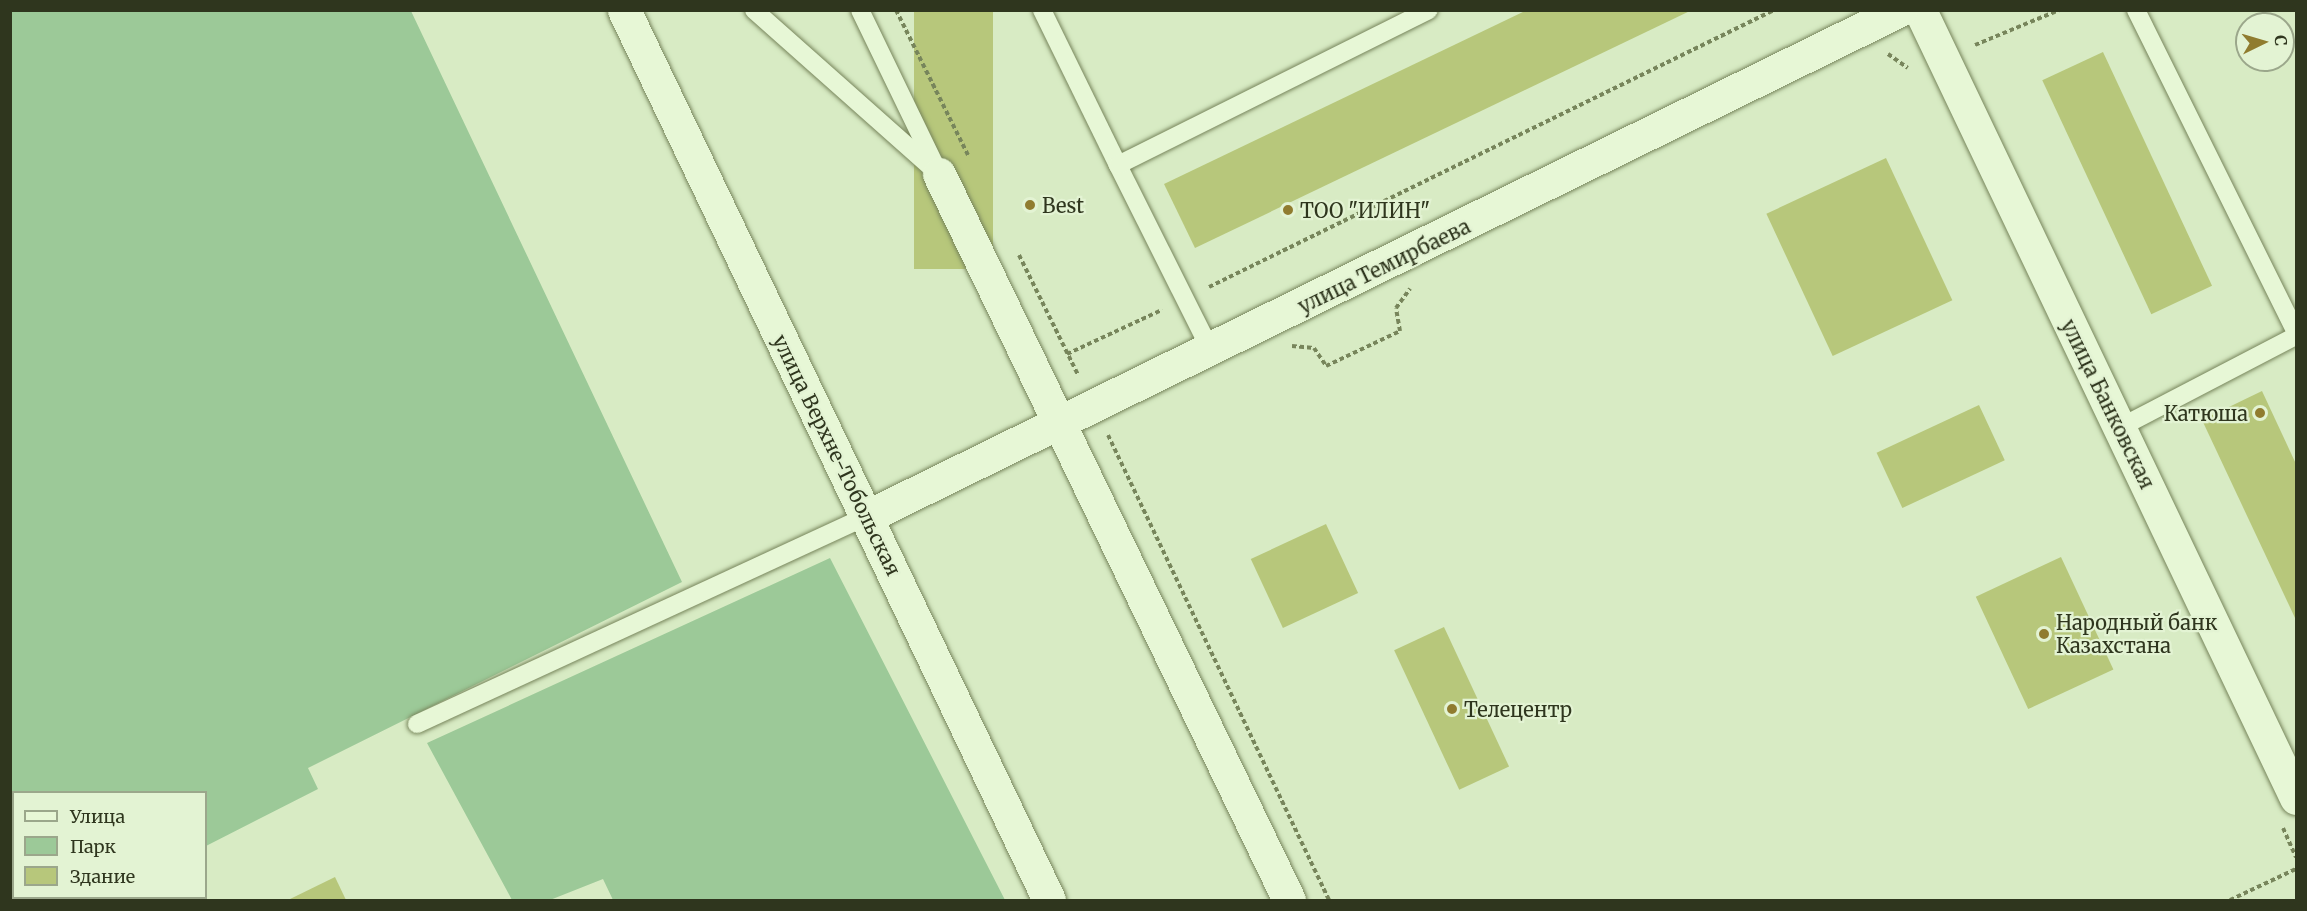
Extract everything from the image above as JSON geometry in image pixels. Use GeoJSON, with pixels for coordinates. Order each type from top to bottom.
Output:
{"type":"FeatureCollection","features":[{"type":"Feature","properties":{"kind":"street","name":"улица Верхне-Тобольская"},"geometry":{"type":"LineString","coordinates":[[624,10],[1049,900]]}},
{"type":"Feature","properties":{"kind":"street","name":"улица Темирбаева"},"geometry":{"type":"LineString","coordinates":[[866,517],[1062,424],[1101,422],[1211,351],[1900,10]]}},
{"type":"Feature","properties":{"kind":"street","name":"улица Банковская"},"geometry":{"type":"LineString","coordinates":[[1920,10],[2119,428],[2289,812]]}},
{"type":"Feature","properties":{"kind":"street"},"geometry":{"type":"LineString","coordinates":[[939,174],[1062,424],[1289,900]]}},
{"type":"Feature","properties":{"kind":"lane"},"geometry":{"type":"LineString","coordinates":[[753,10],[939,174]]}},
{"type":"Feature","properties":{"kind":"lane"},"geometry":{"type":"LineString","coordinates":[[860,10],[939,174]]}},
{"type":"Feature","properties":{"kind":"lane"},"geometry":{"type":"LineString","coordinates":[[1042,10],[1211,351]]}},
{"type":"Feature","properties":{"kind":"lane"},"geometry":{"type":"LineString","coordinates":[[1118,165],[1429,10]]}},
{"type":"Feature","properties":{"kind":"lane"},"geometry":{"type":"LineString","coordinates":[[2119,428],[2296,334],[2136,10]]}},
{"type":"Feature","properties":{"kind":"lane"},"geometry":{"type":"LineString","coordinates":[[417,724],[866,517]]}},
{"type":"Feature","properties":{"kind":"path"},"geometry":{"type":"LineString","coordinates":[[896,10],[970,157]]}},
{"type":"Feature","properties":{"kind":"path"},"geometry":{"type":"LineString","coordinates":[[1067,354],[1185,299],[1774,10]]}},
{"type":"Feature","properties":{"kind":"path"},"geometry":{"type":"LineString","coordinates":[[1963,50],[2059,10]]}},
{"type":"Feature","properties":{"kind":"path"},"geometry":{"type":"LineString","coordinates":[[1880,57],[1888,53],[1912,71]]}},
{"type":"Feature","properties":{"kind":"path"},"geometry":{"type":"LineString","coordinates":[[1017,251],[1329,900]]}},
{"type":"Feature","properties":{"kind":"path"},"geometry":{"type":"LineString","coordinates":[[1288,346],[1314,348],[1326,366],[1400,331],[1396,308],[1412,288],[1421,283]]}},
{"type":"Feature","properties":{"kind":"path"},"geometry":{"type":"LineString","coordinates":[[1101,422],[1119,431]]}},
{"type":"Feature","properties":{"kind":"path"},"geometry":{"type":"LineString","coordinates":[[2289,812],[2296,857]]}},
{"type":"Feature","properties":{"kind":"path"},"geometry":{"type":"LineString","coordinates":[[2230,900],[2296,869]]}},
{"type":"Feature","properties":{"kind":"green space"},"geometry":{"type":"Polygon","coordinates":[[[10,11],[411,11],[682,582],[308,768],[318,789],[207,845],[207,791],[12,791],[12,899],[102,899],[11,900],[10,11]]]}},
{"type":"Feature","properties":{"kind":"green space"},"geometry":{"type":"Polygon","coordinates":[[[830,558],[1005,900],[613,900],[603,879],[550,900],[512,900],[427,743],[830,558]]]}},
{"type":"Feature","properties":{"kind":"building"},"geometry":{"type":"Polygon","coordinates":[[[914,10],[993,10],[993,269],[914,269],[914,10]]]}},
{"type":"Feature","properties":{"kind":"building"},"geometry":{"type":"Polygon","coordinates":[[[1527,10],[1692,10],[1195,248],[1164,184],[1527,10]]]}},
{"type":"Feature","properties":{"kind":"building"},"geometry":{"type":"Polygon","coordinates":[[[2103,52],[2212,286],[2151,314],[2042,80],[2103,52]]]}},
{"type":"Feature","properties":{"kind":"building"},"geometry":{"type":"Polygon","coordinates":[[[1886,158],[1952,300],[1833,356],[1766,214],[1886,158]]]}},
{"type":"Feature","properties":{"kind":"building"},"geometry":{"type":"Polygon","coordinates":[[[2262,391],[2296,464],[2296,620],[2202,420],[2262,391]]]}},
{"type":"Feature","properties":{"kind":"building"},"geometry":{"type":"Polygon","coordinates":[[[1979,405],[2005,460],[1902,508],[1877,453],[1979,405]]]}},
{"type":"Feature","properties":{"kind":"building"},"geometry":{"type":"Polygon","coordinates":[[[1326,524],[1358,593],[1283,628],[1251,559],[1326,524]]]}},
{"type":"Feature","properties":{"kind":"building","name":"Народный банк Казахстана"},"geometry":{"type":"Polygon","coordinates":[[[2061,557],[2113,669],[2028,709],[1976,597],[2061,557]]]}},
{"type":"Feature","properties":{"kind":"building","name":"Телецентр"},"geometry":{"type":"Polygon","coordinates":[[[1444,627],[1509,767],[1459,790],[1394,650],[1444,627]]]}},
{"type":"Feature","properties":{"kind":"building"},"geometry":{"type":"Polygon","coordinates":[[[335,877],[346,900],[288,900],[335,877]]]}},
{"type":"Feature","properties":{"kind":"place","name":"Best"},"geometry":{"type":"Point","coordinates":[1030,205]}},
{"type":"Feature","properties":{"kind":"place","name":"ТОО \"ИЛИН\""},"geometry":{"type":"Point","coordinates":[1288,210]}},
{"type":"Feature","properties":{"kind":"place","name":"Катюша"},"geometry":{"type":"Point","coordinates":[2260,413]}},
{"type":"Feature","properties":{"kind":"place","name":"Народный банк Казахстана"},"geometry":{"type":"Point","coordinates":[2044,634]}},
{"type":"Feature","properties":{"kind":"place","name":"Телецентр"},"geometry":{"type":"Point","coordinates":[1452,709]}}]}
